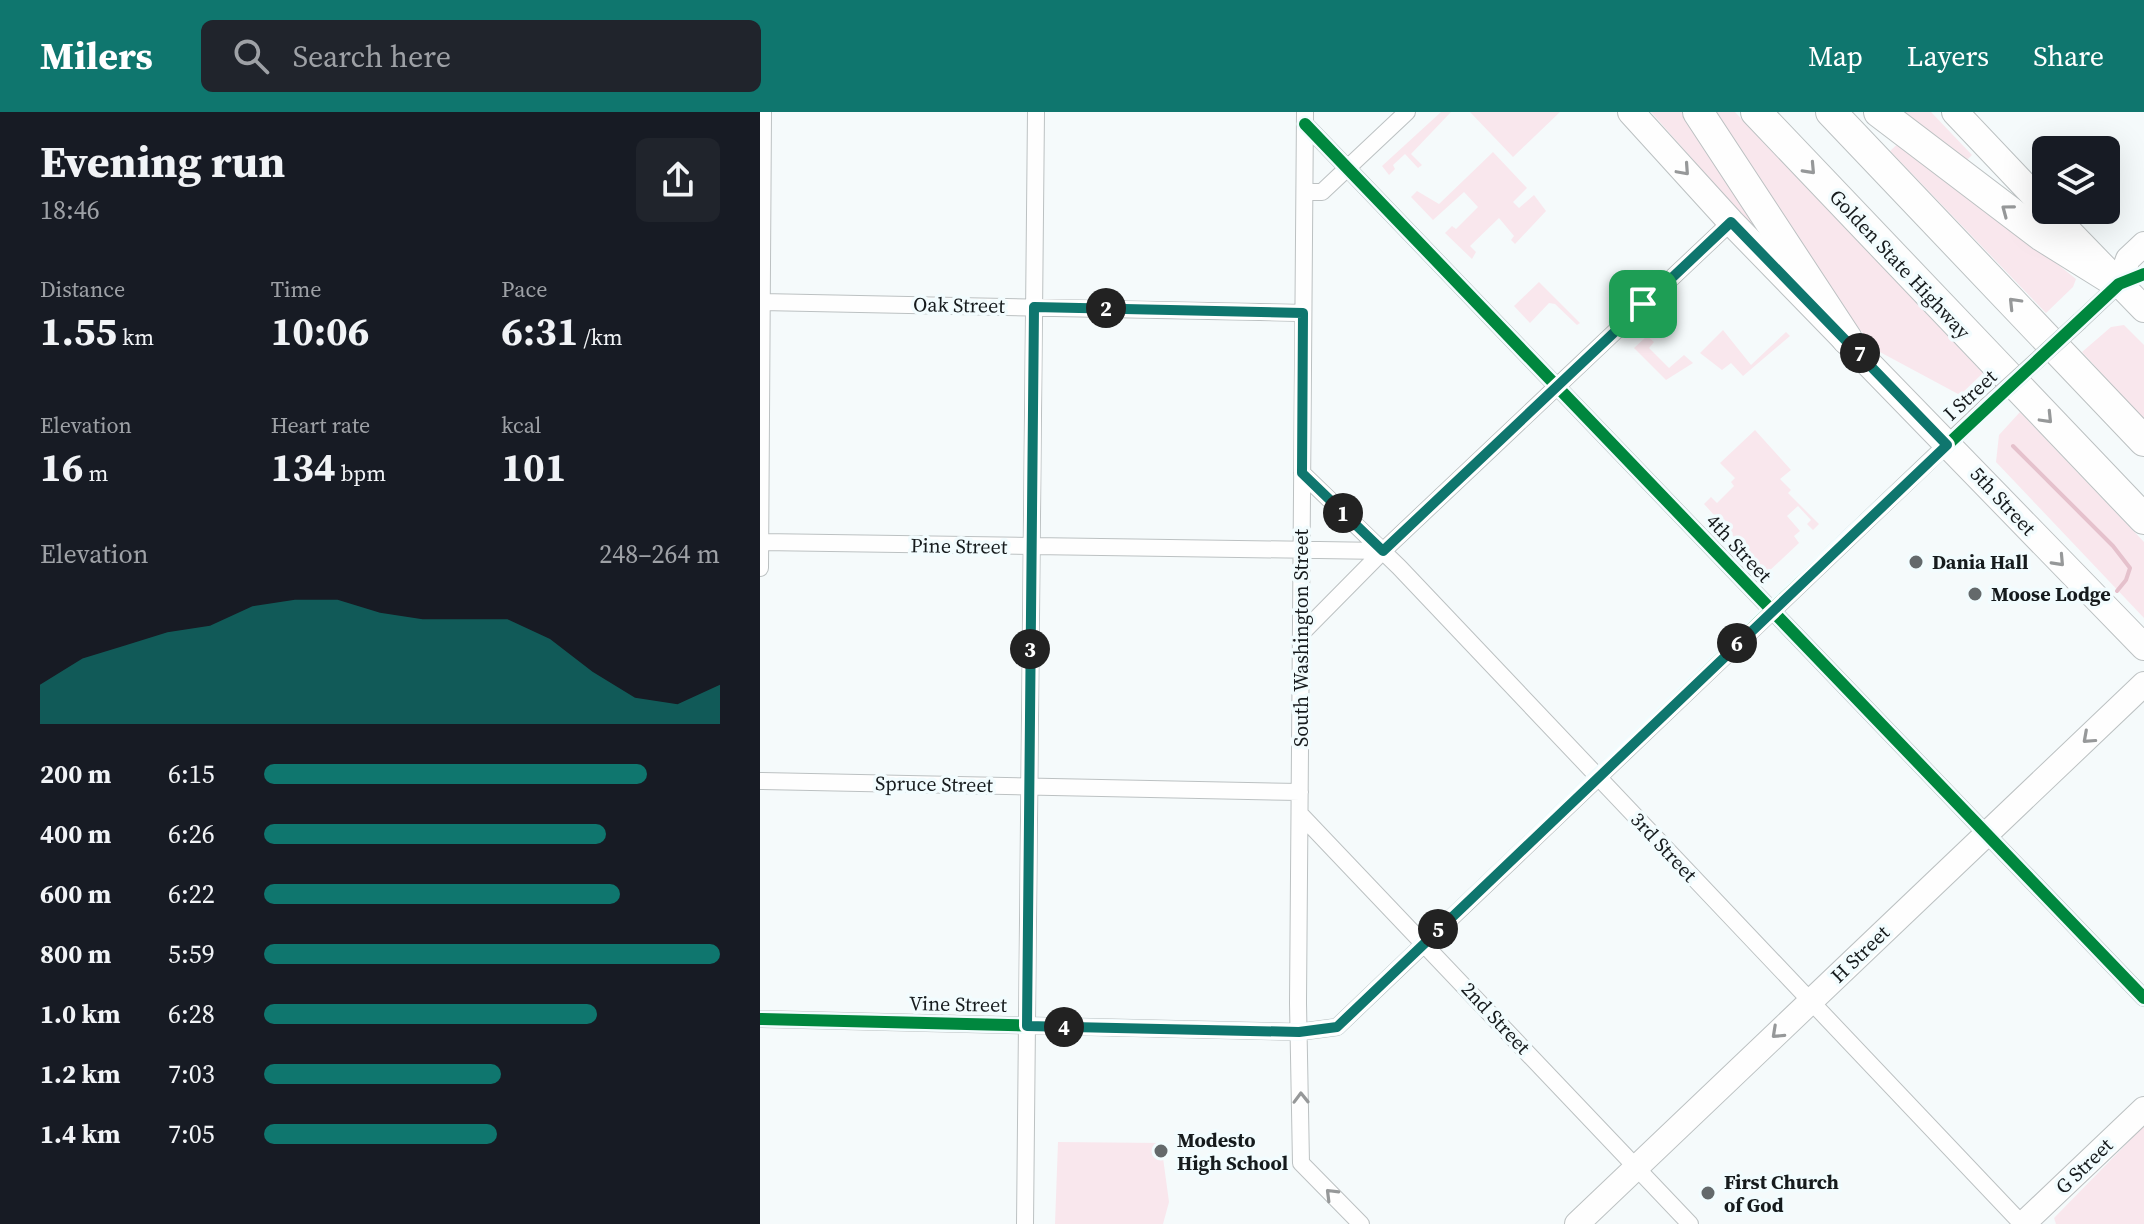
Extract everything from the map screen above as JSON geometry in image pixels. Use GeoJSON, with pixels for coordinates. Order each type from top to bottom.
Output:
{"type":"FeatureCollection","features":[{"type":"Feature","properties":{"kind":"highway"},"geometry":{"type":"LineString","coordinates":[[1698,112],[1847,339]]}},
{"type":"Feature","properties":{"kind":"highway","name":"Golden State Highway"},"geometry":{"type":"LineString","coordinates":[[1756,112],[2144,519]]}},
{"type":"Feature","properties":{"kind":"highway"},"geometry":{"type":"LineString","coordinates":[[1831,112],[2144,441]]}},
{"type":"Feature","properties":{"kind":"highway"},"geometry":{"type":"LineString","coordinates":[[1879,112],[2042,236],[2132,279]]}},
{"type":"Feature","properties":{"kind":"main road","name":"5th Street"},"geometry":{"type":"LineString","coordinates":[[1631,112],[1731,222],[2144,647]]}},
{"type":"Feature","properties":{"kind":"main road"},"geometry":{"type":"LineString","coordinates":[[1955,112],[2032,193]]}},
{"type":"Feature","properties":{"kind":"main road"},"geometry":{"type":"LineString","coordinates":[[2065,224],[2132,279],[2144,309]]}},
{"type":"Feature","properties":{"kind":"main road","name":"I Street"},"geometry":{"type":"LineString","coordinates":[[2132,279],[2128,259],[2144,244]]}},
{"type":"Feature","properties":{"kind":"main road","name":"H Street"},"geometry":{"type":"LineString","coordinates":[[1577,1224],[2144,684]]}},
{"type":"Feature","properties":{"kind":"main road","name":"G Street"},"geometry":{"type":"LineString","coordinates":[[2023,1224],[2144,1109]]}},
{"type":"Feature","properties":{"kind":"street"},"geometry":{"type":"LineString","coordinates":[[760,568],[763,112]]}},
{"type":"Feature","properties":{"kind":"street"},"geometry":{"type":"LineString","coordinates":[[1025,1224],[1036,112]]}},
{"type":"Feature","properties":{"kind":"street"},"geometry":{"type":"LineString","coordinates":[[1305,192],[1322,192],[1407,112]]}},
{"type":"Feature","properties":{"kind":"street","name":"4th Street"},"geometry":{"type":"LineString","coordinates":[[1305,118],[1770,611],[2144,998]]}},
{"type":"Feature","properties":{"kind":"street","name":"South Washington Street"},"geometry":{"type":"LineString","coordinates":[[1305,118],[1299,1032],[1301,1163],[1361,1224]]}},
{"type":"Feature","properties":{"kind":"street"},"geometry":{"type":"LineString","coordinates":[[1301,634],[1383,551],[1731,222]]}},
{"type":"Feature","properties":{"kind":"street","name":"I Street"},"geometry":{"type":"LineString","coordinates":[[1299,1032],[1337,1027],[1986,407],[2080,321],[2132,279]]}},
{"type":"Feature","properties":{"kind":"street","name":"Oak Street"},"geometry":{"type":"LineString","coordinates":[[761,302],[1303,313]]}},
{"type":"Feature","properties":{"kind":"street","name":"3rd Street"},"geometry":{"type":"LineString","coordinates":[[1302,473],[1383,551],[2023,1224]]}},
{"type":"Feature","properties":{"kind":"street","name":"Pine Street"},"geometry":{"type":"LineString","coordinates":[[760,542],[1383,551]]}},
{"type":"Feature","properties":{"kind":"street","name":"Spruce Street"},"geometry":{"type":"LineString","coordinates":[[760,781],[1300,792]]}},
{"type":"Feature","properties":{"kind":"street","name":"2nd Street"},"geometry":{"type":"LineString","coordinates":[[1300,814],[1690,1224]]}},
{"type":"Feature","properties":{"kind":"street","name":"Vine Street"},"geometry":{"type":"LineString","coordinates":[[760,1019],[1299,1032]]}},
{"type":"Feature","properties":{"kind":"shaded area"},"geometry":{"type":"Polygon","coordinates":[[[1441,112],[1451,112],[1411,154],[1422,165],[1418,168],[1405,154],[1393,165],[1395,169],[1389,175],[1382,166],[1441,112]]]}},
{"type":"Feature","properties":{"kind":"shaded area"},"geometry":{"type":"Polygon","coordinates":[[[1470,112],[1560,112],[1513,157],[1470,112]]]}},
{"type":"Feature","properties":{"kind":"shaded area"},"geometry":{"type":"Polygon","coordinates":[[[1651,112],[1687,112],[1767,233],[1761,237],[1651,112]]]}},
{"type":"Feature","properties":{"kind":"shaded area"},"geometry":{"type":"Polygon","coordinates":[[[1706,112],[1735,112],[1983,373],[1960,395],[1878,351],[1847,314],[1706,112]]]}},
{"type":"Feature","properties":{"kind":"shaded area"},"geometry":{"type":"Polygon","coordinates":[[[1899,112],[1931,112],[1972,155],[1963,164],[1899,112]]]}},
{"type":"Feature","properties":{"kind":"shaded area"},"geometry":{"type":"Polygon","coordinates":[[[1902,140],[2076,279],[2073,287],[2046,313],[1890,151],[1902,140]]]}},
{"type":"Feature","properties":{"kind":"shaded area"},"geometry":{"type":"Polygon","coordinates":[[[1493,152],[1527,188],[1513,202],[1519,208],[1534,195],[1546,211],[1515,244],[1511,240],[1514,236],[1499,218],[1470,246],[1476,252],[1472,259],[1445,233],[1452,226],[1456,229],[1478,207],[1464,192],[1433,220],[1411,197],[1417,191],[1439,204],[1493,152]]]}},
{"type":"Feature","properties":{"kind":"shaded area"},"geometry":{"type":"Polygon","coordinates":[[[1539,282],[1580,323],[1577,325],[1555,304],[1549,303],[1530,323],[1514,306],[1539,282]]]}},
{"type":"Feature","properties":{"kind":"shaded area"},"geometry":{"type":"Polygon","coordinates":[[[2124,325],[2144,345],[2144,420],[2082,352],[2111,327],[2124,325]]]}},
{"type":"Feature","properties":{"kind":"shaded area"},"geometry":{"type":"Polygon","coordinates":[[[1723,330],[1751,365],[1786,332],[1790,336],[1743,376],[1731,363],[1722,370],[1700,353],[1723,330]]]}},
{"type":"Feature","properties":{"kind":"shaded area"},"geometry":{"type":"Polygon","coordinates":[[[1647,336],[1654,342],[1649,348],[1669,368],[1684,355],[1693,363],[1666,380],[1634,348],[1647,336]]]}},
{"type":"Feature","properties":{"kind":"shaded area"},"geometry":{"type":"Polygon","coordinates":[[[2020,412],[2144,542],[2144,618],[1996,462],[1999,435],[2020,412]]]}},
{"type":"Feature","properties":{"kind":"shaded area"},"geometry":{"type":"Polygon","coordinates":[[[1755,430],[1791,470],[1780,479],[1791,490],[1788,493],[1819,524],[1813,530],[1807,524],[1811,520],[1798,506],[1787,516],[1800,531],[1794,536],[1799,543],[1767,573],[1704,504],[1711,497],[1717,503],[1734,486],[1731,482],[1735,478],[1720,463],[1755,430]]]}},
{"type":"Feature","properties":{"kind":"shaded area"},"geometry":{"type":"Polygon","coordinates":[[[2144,1126],[2144,1224],[2056,1224],[2054,1218],[2144,1126]]]}},
{"type":"Feature","properties":{"kind":"shaded area"},"geometry":{"type":"Polygon","coordinates":[[[1058,1142],[1161,1143],[1169,1202],[1163,1224],[1055,1224],[1058,1142]]]}},
{"type":"Feature","properties":{"kind":"waterway"},"geometry":{"type":"LineString","coordinates":[[2013,446],[2113,546],[2130,568],[2126,580],[2117,591]]}},
{"type":"Feature","properties":{"kind":"cycle path"},"geometry":{"type":"LineString","coordinates":[[1305,124],[2144,998]]}},
{"type":"Feature","properties":{"kind":"cycle path"},"geometry":{"type":"LineString","coordinates":[[760,1019],[1299,1032],[1337,1027],[1770,611],[2119,284],[2144,274]]}},
{"type":"Feature","properties":{"kind":"place","name":"Dania Hall"},"geometry":{"type":"Point","coordinates":[1916,562]}},
{"type":"Feature","properties":{"kind":"place","name":"Moose Lodge"},"geometry":{"type":"Point","coordinates":[1975,594]}},
{"type":"Feature","properties":{"kind":"place","name":"Modesto High School"},"geometry":{"type":"Point","coordinates":[1161,1151]}},
{"type":"Feature","properties":{"kind":"place","name":"First Church of God"},"geometry":{"type":"Point","coordinates":[1708,1193]}},
{"type":"Feature","properties":{"kind":"route"},"geometry":{"type":"LineString","coordinates":[[1731,222],[1947,445],[1337,1027],[1318,1032],[1299,1032],[1027,1026],[1034,307],[1303,313],[1302,473],[1383,551],[1471,471],[1643,304],[1731,222]]}}]}
